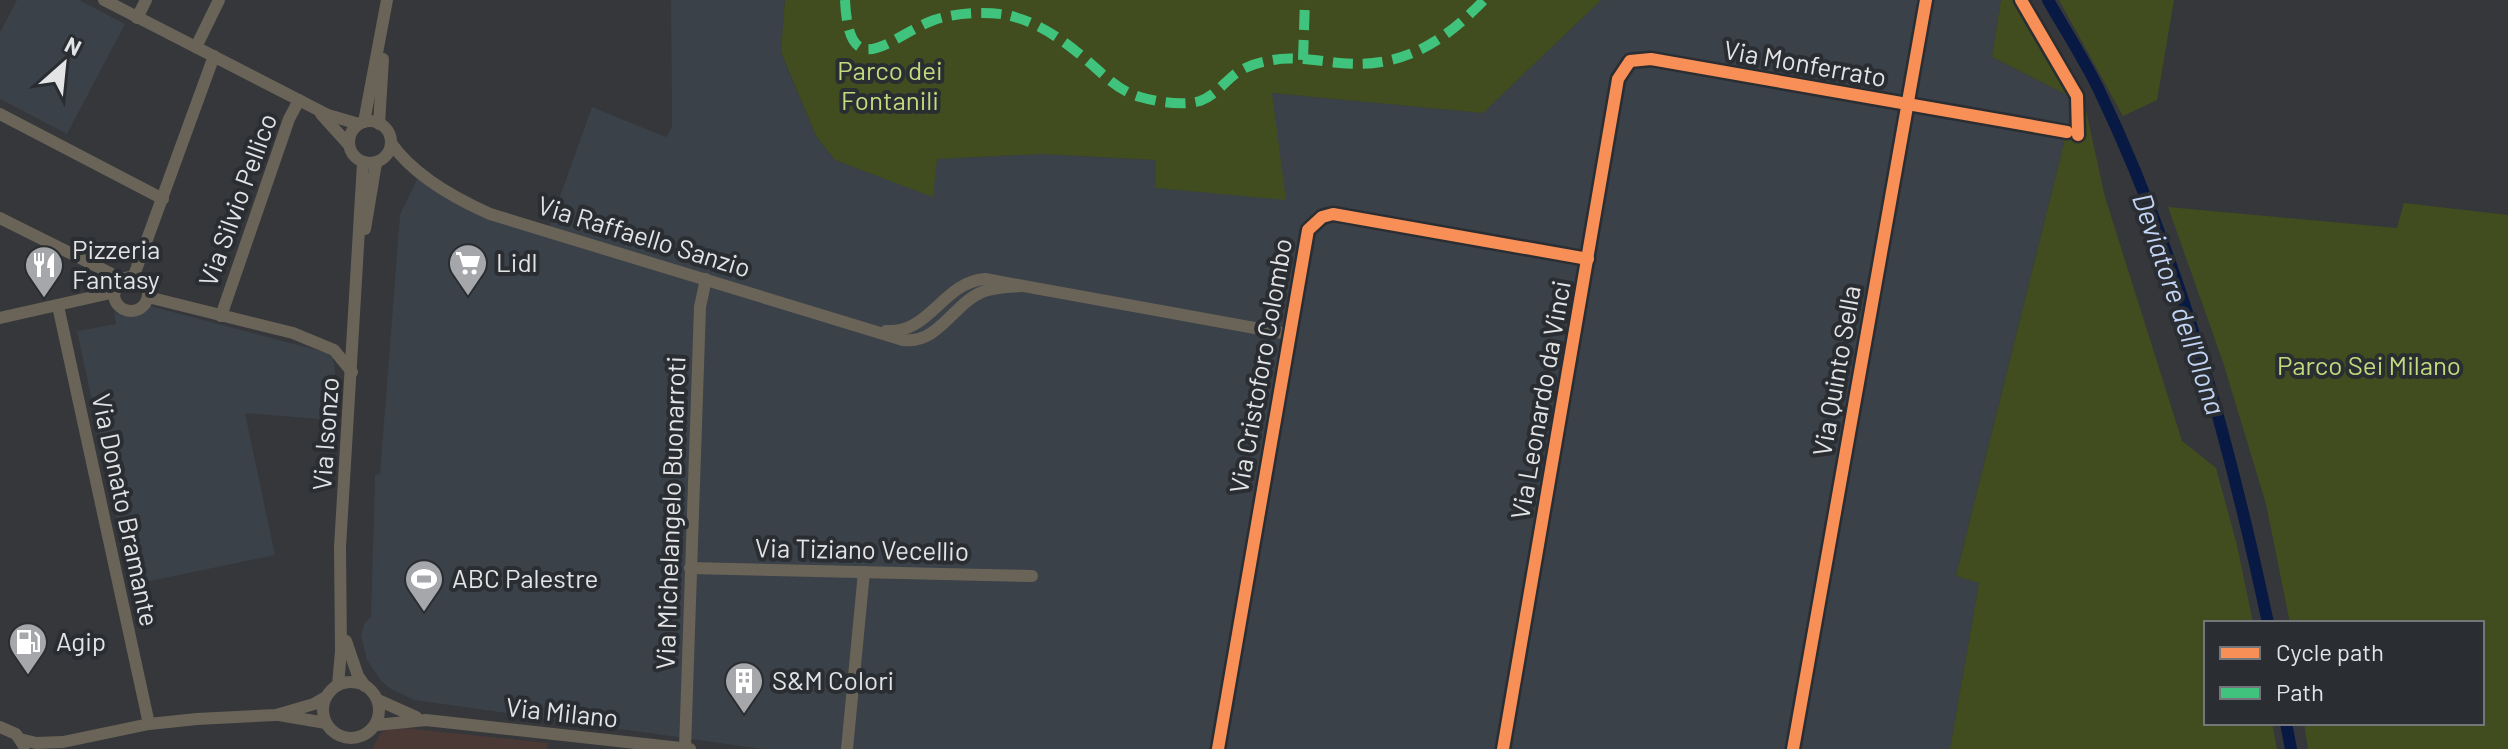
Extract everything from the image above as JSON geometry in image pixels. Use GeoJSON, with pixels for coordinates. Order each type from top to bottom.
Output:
{"type":"FeatureCollection","features":[{"type":"Feature","properties":{"kind":"street"},"geometry":{"type":"LineString","coordinates":[[104,0],[316,109],[343,121],[379,124],[388,132],[391,143],[374,162],[354,156],[349,145],[316,109]]}},
{"type":"Feature","properties":{"kind":"street"},"geometry":{"type":"LineString","coordinates":[[137,18],[146,0]]}},
{"type":"Feature","properties":{"kind":"street"},"geometry":{"type":"LineString","coordinates":[[196,47],[219,0]]}},
{"type":"Feature","properties":{"kind":"street"},"geometry":{"type":"LineString","coordinates":[[349,145],[351,132],[362,123],[387,0]]}},
{"type":"Feature","properties":{"kind":"street","name":"Via Quinto Sella"},"geometry":{"type":"LineString","coordinates":[[1793,749],[1926,0]]}},
{"type":"Feature","properties":{"kind":"street"},"geometry":{"type":"LineString","coordinates":[[379,124],[385,15]]}},
{"type":"Feature","properties":{"kind":"street"},"geometry":{"type":"LineString","coordinates":[[0,318],[58,306],[117,288],[133,278],[214,56]]}},
{"type":"Feature","properties":{"kind":"street","name":"Via Monferrato"},"geometry":{"type":"LineString","coordinates":[[1630,61],[1651,59],[2067,132]]}},
{"type":"Feature","properties":{"kind":"street","name":"Via Leonardo da Vinci"},"geometry":{"type":"LineString","coordinates":[[1503,749],[1618,79],[1630,61]]}},
{"type":"Feature","properties":{"kind":"street","name":"Via Silvio Pellico"},"geometry":{"type":"LineString","coordinates":[[221,316],[289,119],[299,100]]}},
{"type":"Feature","properties":{"kind":"street"},"geometry":{"type":"LineString","coordinates":[[0,114],[163,199]]}},
{"type":"Feature","properties":{"kind":"street","name":"Via Raffaello Sanzio"},"geometry":{"type":"LineString","coordinates":[[391,143],[409,165],[457,198],[490,214],[876,330],[897,332],[915,327],[951,293],[976,279],[985,279],[1288,334]]}},
{"type":"Feature","properties":{"kind":"street","name":"Via Raffaello Sanzio"},"geometry":{"type":"LineString","coordinates":[[374,162],[409,165]]}},
{"type":"Feature","properties":{"kind":"street","name":"Via Isonzo"},"geometry":{"type":"LineString","coordinates":[[338,685],[340,547],[359,255],[371,203],[374,162]]}},
{"type":"Feature","properties":{"kind":"street","name":"Via Cristoforo Colombo"},"geometry":{"type":"LineString","coordinates":[[1218,749],[1308,230],[1322,217],[1333,214],[1588,259]]}},
{"type":"Feature","properties":{"kind":"street"},"geometry":{"type":"LineString","coordinates":[[0,218],[110,273],[117,288],[119,306],[132,311],[145,305],[148,297],[145,285],[133,278]]}},
{"type":"Feature","properties":{"kind":"street","name":"Via Michelangelo Buonarroti"},"geometry":{"type":"LineString","coordinates":[[685,748],[700,307],[706,279]]}},
{"type":"Feature","properties":{"kind":"street"},"geometry":{"type":"LineString","coordinates":[[148,297],[293,333],[327,346],[341,356],[352,372]]}},
{"type":"Feature","properties":{"kind":"street","name":"Via Donato Bramante"},"geometry":{"type":"LineString","coordinates":[[58,306],[149,724]]}},
{"type":"Feature","properties":{"kind":"street","name":"Via Tiziano Vecellio"},"geometry":{"type":"LineString","coordinates":[[690,568],[1032,576]]}},
{"type":"Feature","properties":{"kind":"street"},"geometry":{"type":"LineString","coordinates":[[847,749],[864,572]]}},
{"type":"Feature","properties":{"kind":"street","name":"Via Isonzo"},"geometry":{"type":"LineString","coordinates":[[341,617],[349,654],[365,686]]}},
{"type":"Feature","properties":{"kind":"street"},"geometry":{"type":"LineString","coordinates":[[276,715],[306,707],[347,682],[365,686],[378,700],[379,717],[364,749]]}},
{"type":"Feature","properties":{"kind":"street"},"geometry":{"type":"LineString","coordinates":[[326,697],[323,710],[326,723],[344,743],[371,730]]}},
{"type":"Feature","properties":{"kind":"street","name":"Via Milano"},"geometry":{"type":"LineString","coordinates":[[378,700],[398,711],[426,720],[693,749]]}},
{"type":"Feature","properties":{"kind":"street"},"geometry":{"type":"LineString","coordinates":[[45,749],[63,742],[149,724],[197,719],[276,715],[326,723]]}},
{"type":"Feature","properties":{"kind":"street","name":"Via Milano"},"geometry":{"type":"LineString","coordinates":[[371,730],[426,720]]}},
{"type":"Feature","properties":{"kind":"street"},"geometry":{"type":"LineString","coordinates":[[0,727],[11,731],[23,744],[63,742]]}},
{"type":"Feature","properties":{"kind":"shaded area"},"geometry":{"type":"Polygon","coordinates":[[[17,0],[79,0],[125,24],[67,134],[0,99],[0,32],[17,0]]]}},
{"type":"Feature","properties":{"kind":"shaded area"},"geometry":{"type":"Polygon","coordinates":[[[671,0],[785,0],[781,53],[816,136],[835,160],[933,196],[936,159],[1041,154],[1156,160],[1156,188],[1285,199],[1272,93],[1483,113],[1601,0],[2001,0],[1992,57],[2075,99],[1956,576],[1979,582],[1950,749],[762,749],[414,700],[391,689],[381,681],[367,660],[361,635],[364,624],[371,616],[375,475],[380,474],[400,215],[418,177],[546,235],[592,107],[666,137],[672,127],[671,0]]]}},
{"type":"Feature","properties":{"kind":"shaded area"},"geometry":{"type":"Polygon","coordinates":[[[150,306],[328,353],[333,358],[335,371],[331,420],[245,413],[275,555],[131,585],[77,331],[116,324],[114,312],[133,316],[143,313],[150,306]]]}},
{"type":"Feature","properties":{"kind":"shaded area"},"geometry":{"type":"Polygon","coordinates":[[[404,728],[548,743],[547,749],[372,749],[380,734],[387,729],[404,728]]]}},
{"type":"Feature","properties":{"kind":"green space","name":"Parco dei Fontanili"},"geometry":{"type":"Polygon","coordinates":[[[785,0],[1601,0],[1483,113],[1272,93],[1286,200],[1156,188],[1156,160],[1041,154],[937,159],[933,197],[835,160],[816,136],[781,52],[785,0]]]}},
{"type":"Feature","properties":{"kind":"green space"},"geometry":{"type":"Polygon","coordinates":[[[2001,0],[2024,0],[2075,99],[1992,57],[2001,0]]]}},
{"type":"Feature","properties":{"kind":"green space"},"geometry":{"type":"Polygon","coordinates":[[[2059,0],[2174,0],[2157,100],[2123,116],[2059,0]]]}},
{"type":"Feature","properties":{"kind":"green space"},"geometry":{"type":"Polygon","coordinates":[[[2083,97],[2105,197],[2182,441],[2216,468],[2237,545],[2253,621],[2204,621],[2204,725],[2272,725],[2277,749],[1950,749],[1979,583],[1956,576],[2075,99],[2083,97]]]}},
{"type":"Feature","properties":{"kind":"green space","name":"Parco Sei Milano"},"geometry":{"type":"Polygon","coordinates":[[[2404,203],[2508,215],[2508,749],[2308,749],[2304,725],[2484,725],[2484,621],[2290,621],[2266,504],[2223,362],[2168,207],[2397,228],[2404,203]]]}},
{"type":"Feature","properties":{"kind":"waterway","name":"Deviatore dell'Olona"},"geometry":{"type":"LineString","coordinates":[[2048,0],[2099,90],[2128,154],[2178,285],[2219,418],[2268,621]]}},
{"type":"Feature","properties":{"kind":"waterway","name":"Deviatore dell'Olona"},"geometry":{"type":"LineString","coordinates":[[2286,725],[2291,749]]}},
{"type":"Feature","properties":{"kind":"marked path"},"geometry":{"type":"LineString","coordinates":[[845,0],[848,26],[854,42],[863,49],[887,44],[942,18],[980,13],[1007,15],[1030,22],[1052,34],[1126,91],[1147,99],[1178,103],[1205,99],[1238,72],[1263,62],[1289,58],[1362,64],[1402,57],[1420,50],[1453,29],[1484,0]]}},
{"type":"Feature","properties":{"kind":"marked path"},"geometry":{"type":"LineString","coordinates":[[1303,60],[1305,0]]}},
{"type":"Feature","properties":{"kind":"cycle path"},"geometry":{"type":"LineString","coordinates":[[1793,749],[1926,0]]}},
{"type":"Feature","properties":{"kind":"cycle path"},"geometry":{"type":"LineString","coordinates":[[2021,0],[2077,96],[2078,135]]}},
{"type":"Feature","properties":{"kind":"cycle path"},"geometry":{"type":"LineString","coordinates":[[1503,749],[1618,79],[1630,61],[1651,59],[2067,132]]}},
{"type":"Feature","properties":{"kind":"cycle path"},"geometry":{"type":"LineString","coordinates":[[1218,749],[1308,230],[1322,217],[1333,214],[1588,259]]}},
{"type":"Feature","properties":{"kind":"place","name":"Lidl"},"geometry":{"type":"Point","coordinates":[468,297]}},
{"type":"Feature","properties":{"kind":"place","name":"Pizzeria Fantasy"},"geometry":{"type":"Point","coordinates":[44,299]}},
{"type":"Feature","properties":{"kind":"place","name":"ABC Palestre"},"geometry":{"type":"Point","coordinates":[424,613]}},
{"type":"Feature","properties":{"kind":"place","name":"Agip"},"geometry":{"type":"Point","coordinates":[28,676]}},
{"type":"Feature","properties":{"kind":"place","name":"S&M Colori"},"geometry":{"type":"Point","coordinates":[744,715]}}]}
